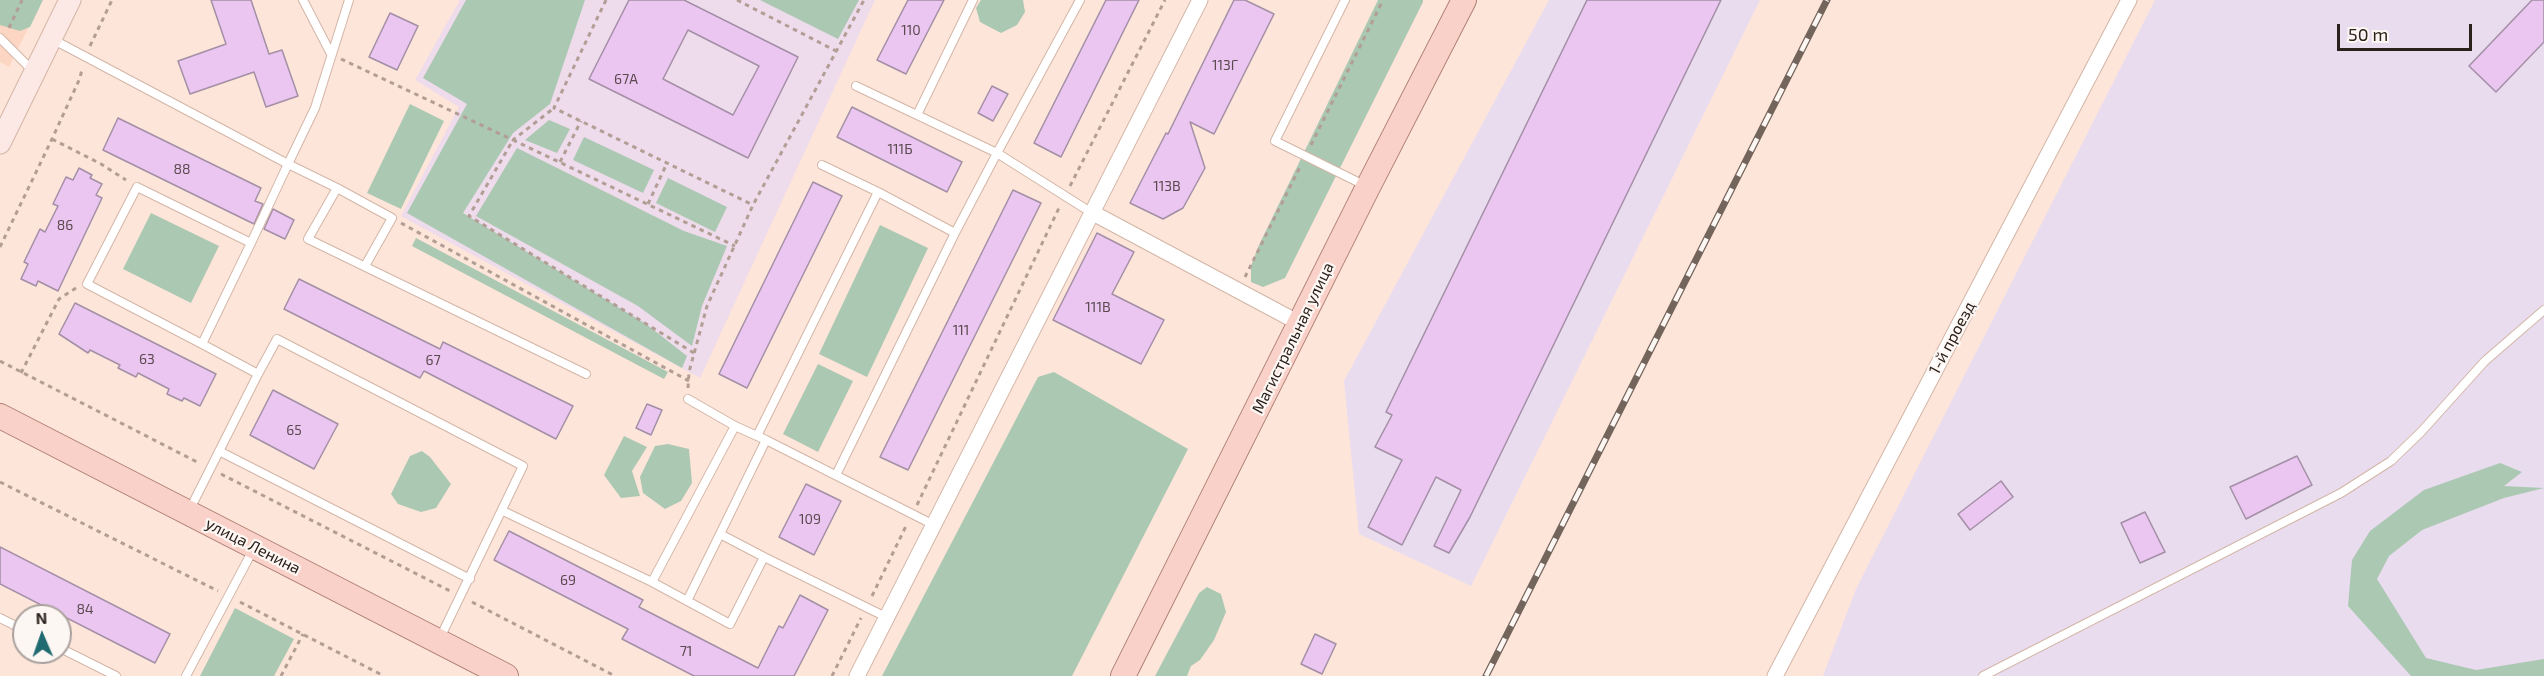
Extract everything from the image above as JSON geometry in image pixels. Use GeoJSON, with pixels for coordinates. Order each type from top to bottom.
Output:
{"type":"FeatureCollection","features":[{"type":"Feature","properties":{"kind":"main road"},"geometry":{"type":"LineString","coordinates":[[0,142],[70,0]]}},
{"type":"Feature","properties":{"kind":"main road","name":"Магистральная улица"},"geometry":{"type":"LineString","coordinates":[[1123,676],[1464,0]]}},
{"type":"Feature","properties":{"kind":"main road","name":"улица Ленина"},"geometry":{"type":"LineString","coordinates":[[0,416],[439,641],[477,665],[506,676]]}},
{"type":"Feature","properties":{"kind":"street"},"geometry":{"type":"LineString","coordinates":[[856,676],[1200,0]]}},
{"type":"Feature","properties":{"kind":"street","name":"1-й проезд"},"geometry":{"type":"LineString","coordinates":[[1775,676],[2129,0]]}},
{"type":"Feature","properties":{"kind":"street"},"geometry":{"type":"LineString","coordinates":[[1093,213],[1300,324]]}},
{"type":"Feature","properties":{"kind":"lane"},"geometry":{"type":"LineString","coordinates":[[303,0],[331,54]]}},
{"type":"Feature","properties":{"kind":"lane"},"geometry":{"type":"LineString","coordinates":[[202,344],[315,108],[348,0]]}},
{"type":"Feature","properties":{"kind":"lane"},"geometry":{"type":"LineString","coordinates":[[917,115],[973,0]]}},
{"type":"Feature","properties":{"kind":"lane"},"geometry":{"type":"LineString","coordinates":[[836,475],[955,233],[1080,0]]}},
{"type":"Feature","properties":{"kind":"lane"},"geometry":{"type":"LineString","coordinates":[[1345,0],[1275,141],[1368,187]]}},
{"type":"Feature","properties":{"kind":"lane"},"geometry":{"type":"LineString","coordinates":[[52,39],[392,218],[365,266]]}},
{"type":"Feature","properties":{"kind":"lane"},"geometry":{"type":"LineString","coordinates":[[2,40],[34,73]]}},
{"type":"Feature","properties":{"kind":"lane"},"geometry":{"type":"LineString","coordinates":[[856,86],[997,153],[1066,194],[1093,213]]}},
{"type":"Feature","properties":{"kind":"lane"},"geometry":{"type":"LineString","coordinates":[[822,165],[955,233]]}},
{"type":"Feature","properties":{"kind":"lane"},"geometry":{"type":"LineString","coordinates":[[251,243],[137,187],[87,284],[258,374]]}},
{"type":"Feature","properties":{"kind":"lane"},"geometry":{"type":"LineString","coordinates":[[337,188],[308,238],[586,374]]}},
{"type":"Feature","properties":{"kind":"lane"},"geometry":{"type":"LineString","coordinates":[[757,436],[878,192]]}},
{"type":"Feature","properties":{"kind":"lane"},"geometry":{"type":"LineString","coordinates":[[1983,676],[2341,493],[2391,461],[2485,362],[2544,310]]}},
{"type":"Feature","properties":{"kind":"lane"},"geometry":{"type":"LineString","coordinates":[[188,512],[277,339],[523,466],[439,641]]}},
{"type":"Feature","properties":{"kind":"lane"},"geometry":{"type":"LineString","coordinates":[[688,399],[735,426],[934,525]]}},
{"type":"Feature","properties":{"kind":"lane"},"geometry":{"type":"LineString","coordinates":[[652,582],[735,426]]}},
{"type":"Feature","properties":{"kind":"lane"},"geometry":{"type":"LineString","coordinates":[[687,601],[766,440]]}},
{"type":"Feature","properties":{"kind":"lane"},"geometry":{"type":"LineString","coordinates":[[219,451],[470,579]]}},
{"type":"Feature","properties":{"kind":"lane"},"geometry":{"type":"LineString","coordinates":[[503,511],[652,582],[730,624],[764,557]]}},
{"type":"Feature","properties":{"kind":"lane"},"geometry":{"type":"LineString","coordinates":[[720,534],[886,617]]}},
{"type":"Feature","properties":{"kind":"lane"},"geometry":{"type":"LineString","coordinates":[[186,676],[255,547]]}},
{"type":"Feature","properties":{"kind":"lane"},"geometry":{"type":"LineString","coordinates":[[72,654],[116,676]]}},
{"type":"Feature","properties":{"kind":"path"},"geometry":{"type":"LineString","coordinates":[[2,40],[22,0]]}},
{"type":"Feature","properties":{"kind":"path"},"geometry":{"type":"LineString","coordinates":[[0,247],[80,78],[84,57],[112,0]]}},
{"type":"Feature","properties":{"kind":"path"},"geometry":{"type":"LineString","coordinates":[[606,0],[554,108],[513,140],[469,216],[694,353]]}},
{"type":"Feature","properties":{"kind":"path"},"geometry":{"type":"LineString","coordinates":[[737,0],[838,52]]}},
{"type":"Feature","properties":{"kind":"path"},"geometry":{"type":"LineString","coordinates":[[688,399],[694,353],[707,306],[753,205],[838,52],[864,0]]}},
{"type":"Feature","properties":{"kind":"path"},"geometry":{"type":"LineString","coordinates":[[832,676],[1066,194],[1165,0]]}},
{"type":"Feature","properties":{"kind":"path"},"geometry":{"type":"LineString","coordinates":[[331,54],[735,246]]}},
{"type":"Feature","properties":{"kind":"path"},"geometry":{"type":"LineString","coordinates":[[554,108],[753,205]]}},
{"type":"Feature","properties":{"kind":"path"},"geometry":{"type":"LineString","coordinates":[[560,162],[581,121]]}},
{"type":"Feature","properties":{"kind":"path"},"geometry":{"type":"LineString","coordinates":[[52,139],[101,164],[137,187]]}},
{"type":"Feature","properties":{"kind":"path"},"geometry":{"type":"LineString","coordinates":[[648,204],[667,163]]}},
{"type":"Feature","properties":{"kind":"path"},"geometry":{"type":"LineString","coordinates":[[392,218],[689,381]]}},
{"type":"Feature","properties":{"kind":"path"},"geometry":{"type":"LineString","coordinates":[[21,373],[59,299],[89,281]]}},
{"type":"Feature","properties":{"kind":"path"},"geometry":{"type":"LineString","coordinates":[[0,362],[615,676]]}},
{"type":"Feature","properties":{"kind":"path"},"geometry":{"type":"LineString","coordinates":[[0,482],[384,676]]}},
{"type":"Feature","properties":{"kind":"path"},"geometry":{"type":"LineString","coordinates":[[281,676],[303,634]]}},
{"type":"Feature","properties":{"kind":"shaded area"},"geometry":{"type":"Polygon","coordinates":[[[0,0],[42,0],[9,67],[0,62],[0,0]]]}},
{"type":"Feature","properties":{"kind":"shaded area"},"geometry":{"type":"Polygon","coordinates":[[[460,0],[875,0],[700,378],[401,216],[459,107],[415,80],[460,0]]]}},
{"type":"Feature","properties":{"kind":"shaded area"},"geometry":{"type":"Polygon","coordinates":[[[1549,0],[1760,0],[1471,586],[1359,534],[1344,381],[1549,0]]]}},
{"type":"Feature","properties":{"kind":"shaded area"},"geometry":{"type":"Polygon","coordinates":[[[2155,0],[2544,0],[2544,676],[1823,676],[1856,589],[2155,0]]]}},
{"type":"Feature","properties":{"kind":"green space"},"geometry":{"type":"Polygon","coordinates":[[[0,0],[43,0],[30,27],[20,31],[0,25],[0,0]]]}},
{"type":"Feature","properties":{"kind":"green space"},"geometry":{"type":"Polygon","coordinates":[[[466,0],[585,0],[550,104],[513,133],[463,213],[646,324],[687,356],[682,368],[407,213],[467,104],[423,78],[466,0]]]}},
{"type":"Feature","properties":{"kind":"green space"},"geometry":{"type":"Polygon","coordinates":[[[760,0],[859,0],[838,39],[760,0]]]}},
{"type":"Feature","properties":{"kind":"green space"},"geometry":{"type":"Polygon","coordinates":[[[981,0],[1023,0],[1025,12],[1017,25],[1001,33],[980,22],[976,8],[981,0]]]}},
{"type":"Feature","properties":{"kind":"green space"},"geometry":{"type":"Polygon","coordinates":[[[1378,0],[1423,0],[1423,2],[1285,278],[1263,287],[1251,282],[1251,266],[1258,247],[1378,0]]]}},
{"type":"Feature","properties":{"kind":"green space"},"geometry":{"type":"Polygon","coordinates":[[[410,104],[444,121],[401,209],[367,193],[410,104]]]}},
{"type":"Feature","properties":{"kind":"green space"},"geometry":{"type":"Polygon","coordinates":[[[549,120],[570,129],[557,153],[525,140],[549,120]]]}},
{"type":"Feature","properties":{"kind":"green space"},"geometry":{"type":"Polygon","coordinates":[[[584,137],[654,170],[643,193],[573,160],[584,137]]]}},
{"type":"Feature","properties":{"kind":"green space"},"geometry":{"type":"Polygon","coordinates":[[[517,148],[684,231],[727,246],[702,306],[692,346],[638,306],[476,216],[517,148]]]}},
{"type":"Feature","properties":{"kind":"green space"},"geometry":{"type":"Polygon","coordinates":[[[668,178],[727,207],[715,232],[656,203],[668,178]]]}},
{"type":"Feature","properties":{"kind":"green space"},"geometry":{"type":"Polygon","coordinates":[[[151,213],[219,246],[191,303],[123,269],[151,213]]]}},
{"type":"Feature","properties":{"kind":"green space"},"geometry":{"type":"Polygon","coordinates":[[[880,225],[928,248],[867,377],[819,354],[880,225]]]}},
{"type":"Feature","properties":{"kind":"green space"},"geometry":{"type":"Polygon","coordinates":[[[416,238],[668,372],[664,379],[412,246],[416,238]]]}},
{"type":"Feature","properties":{"kind":"green space"},"geometry":{"type":"Polygon","coordinates":[[[818,364],[853,381],[818,452],[783,434],[818,364]]]}},
{"type":"Feature","properties":{"kind":"green space"},"geometry":{"type":"Polygon","coordinates":[[[1054,372],[1188,449],[1072,676],[882,676],[1038,377],[1054,372]]]}},
{"type":"Feature","properties":{"kind":"green space"},"geometry":{"type":"Polygon","coordinates":[[[624,436],[647,447],[632,471],[640,496],[621,498],[604,475],[624,436]]]}},
{"type":"Feature","properties":{"kind":"green space"},"geometry":{"type":"Polygon","coordinates":[[[668,444],[689,449],[692,483],[681,501],[665,509],[643,493],[640,477],[655,446],[668,444]]]}},
{"type":"Feature","properties":{"kind":"green space"},"geometry":{"type":"Polygon","coordinates":[[[422,451],[430,457],[451,484],[436,508],[421,512],[398,504],[391,494],[410,456],[422,451]]]}},
{"type":"Feature","properties":{"kind":"green space"},"geometry":{"type":"Polygon","coordinates":[[[2500,463],[2522,472],[2504,486],[2544,488],[2504,498],[2422,530],[2389,556],[2377,579],[2426,658],[2476,670],[2544,659],[2544,676],[2411,676],[2348,606],[2352,560],[2370,531],[2424,490],[2500,463]]]}},
{"type":"Feature","properties":{"kind":"green space"},"geometry":{"type":"Polygon","coordinates":[[[1207,587],[1221,594],[1226,612],[1214,640],[1200,660],[1191,666],[1187,676],[1155,676],[1199,593],[1207,587]]]}},
{"type":"Feature","properties":{"kind":"green space"},"geometry":{"type":"Polygon","coordinates":[[[235,608],[294,639],[274,676],[200,676],[235,608]]]}},
{"type":"Feature","properties":{"kind":"building"},"geometry":{"type":"Polygon","coordinates":[[[211,0],[251,0],[269,54],[282,50],[298,96],[266,107],[254,72],[190,94],[178,61],[226,44],[211,0]]]}},
{"type":"Feature","properties":{"kind":"building"},"geometry":{"type":"Polygon","coordinates":[[[629,0],[684,0],[798,57],[748,158],[589,79],[629,0]],[[688,30],[663,79],[733,115],[759,66],[688,30]]]}},
{"type":"Feature","properties":{"kind":"building"},"geometry":{"type":"Polygon","coordinates":[[[908,0],[944,0],[906,74],[877,60],[908,0]]]}},
{"type":"Feature","properties":{"kind":"building"},"geometry":{"type":"Polygon","coordinates":[[[1106,0],[1139,0],[1061,157],[1034,143],[1106,0]]]}},
{"type":"Feature","properties":{"kind":"building"},"geometry":{"type":"Polygon","coordinates":[[[1234,0],[1245,0],[1274,14],[1214,134],[1190,122],[1205,168],[1183,208],[1163,219],[1130,203],[1166,133],[1168,134],[1234,0]]]}},
{"type":"Feature","properties":{"kind":"building"},"geometry":{"type":"Polygon","coordinates":[[[1587,0],[1721,0],[1470,517],[1449,553],[1434,546],[1461,490],[1436,477],[1402,545],[1368,527],[1402,460],[1375,447],[1392,415],[1386,412],[1587,0]]]}},
{"type":"Feature","properties":{"kind":"building"},"geometry":{"type":"Polygon","coordinates":[[[2532,0],[2544,0],[2544,42],[2496,92],[2469,66],[2532,0]]]}},
{"type":"Feature","properties":{"kind":"building"},"geometry":{"type":"Polygon","coordinates":[[[390,13],[418,26],[397,70],[369,57],[390,13]]]}},
{"type":"Feature","properties":{"kind":"building"},"geometry":{"type":"Polygon","coordinates":[[[992,86],[1008,94],[993,121],[978,113],[992,86]]]}},
{"type":"Feature","properties":{"kind":"building"},"geometry":{"type":"Polygon","coordinates":[[[852,107],[962,162],[947,192],[837,137],[852,107]]]}},
{"type":"Feature","properties":{"kind":"building"},"geometry":{"type":"Polygon","coordinates":[[[118,118],[261,188],[255,201],[263,204],[254,224],[103,150],[118,118]]]}},
{"type":"Feature","properties":{"kind":"building"},"geometry":{"type":"Polygon","coordinates":[[[79,168],[92,175],[90,178],[102,184],[96,195],[102,198],[58,291],[38,281],[36,286],[21,279],[28,264],[24,262],[40,229],[45,232],[58,206],[53,204],[66,177],[73,180],[79,168]]]}},
{"type":"Feature","properties":{"kind":"building"},"geometry":{"type":"Polygon","coordinates":[[[813,182],[842,196],[747,388],[719,374],[813,182]]]}},
{"type":"Feature","properties":{"kind":"building"},"geometry":{"type":"Polygon","coordinates":[[[1013,190],[1041,203],[908,470],[880,457],[1013,190]]]}},
{"type":"Feature","properties":{"kind":"building"},"geometry":{"type":"Polygon","coordinates":[[[273,209],[294,220],[285,239],[264,229],[273,209]]]}},
{"type":"Feature","properties":{"kind":"building"},"geometry":{"type":"Polygon","coordinates":[[[1097,233],[1134,252],[1112,294],[1164,320],[1141,364],[1053,320],[1097,233]]]}},
{"type":"Feature","properties":{"kind":"building"},"geometry":{"type":"Polygon","coordinates":[[[299,279],[440,349],[443,342],[573,406],[556,439],[424,371],[420,378],[284,309],[299,279]]]}},
{"type":"Feature","properties":{"kind":"building"},"geometry":{"type":"Polygon","coordinates":[[[75,303],[216,374],[200,406],[184,398],[182,401],[167,394],[169,389],[138,373],[136,377],[118,368],[120,365],[90,350],[88,353],[59,334],[75,303]]]}},
{"type":"Feature","properties":{"kind":"building"},"geometry":{"type":"Polygon","coordinates":[[[273,390],[338,424],[314,469],[250,435],[273,390]]]}},
{"type":"Feature","properties":{"kind":"building"},"geometry":{"type":"Polygon","coordinates":[[[647,404],[662,410],[651,435],[636,428],[647,404]]]}},
{"type":"Feature","properties":{"kind":"building"},"geometry":{"type":"Polygon","coordinates":[[[2297,456],[2312,485],[2246,519],[2230,487],[2297,456]]]}},
{"type":"Feature","properties":{"kind":"building"},"geometry":{"type":"Polygon","coordinates":[[[2001,481],[2013,497],[1970,530],[1958,514],[2001,481]]]}},
{"type":"Feature","properties":{"kind":"building"},"geometry":{"type":"Polygon","coordinates":[[[806,484],[841,501],[814,555],[779,537],[806,484]]]}},
{"type":"Feature","properties":{"kind":"building"},"geometry":{"type":"Polygon","coordinates":[[[2145,512],[2165,552],[2140,563],[2121,523],[2145,512]]]}},
{"type":"Feature","properties":{"kind":"building"},"geometry":{"type":"Polygon","coordinates":[[[509,531],[643,600],[639,607],[758,668],[779,626],[783,628],[800,595],[828,610],[794,676],[694,676],[622,639],[628,629],[494,560],[509,531]]]}},
{"type":"Feature","properties":{"kind":"building"},"geometry":{"type":"Polygon","coordinates":[[[0,547],[170,634],[155,663],[72,621],[72,604],[39,604],[0,584],[0,547]]]}},
{"type":"Feature","properties":{"kind":"building"},"geometry":{"type":"Polygon","coordinates":[[[1315,634],[1336,644],[1322,674],[1301,664],[1315,634]]]}},
{"type":"Feature","properties":{"kind":"railway"},"geometry":{"type":"LineString","coordinates":[[1486,676],[1827,0]]}}]}
